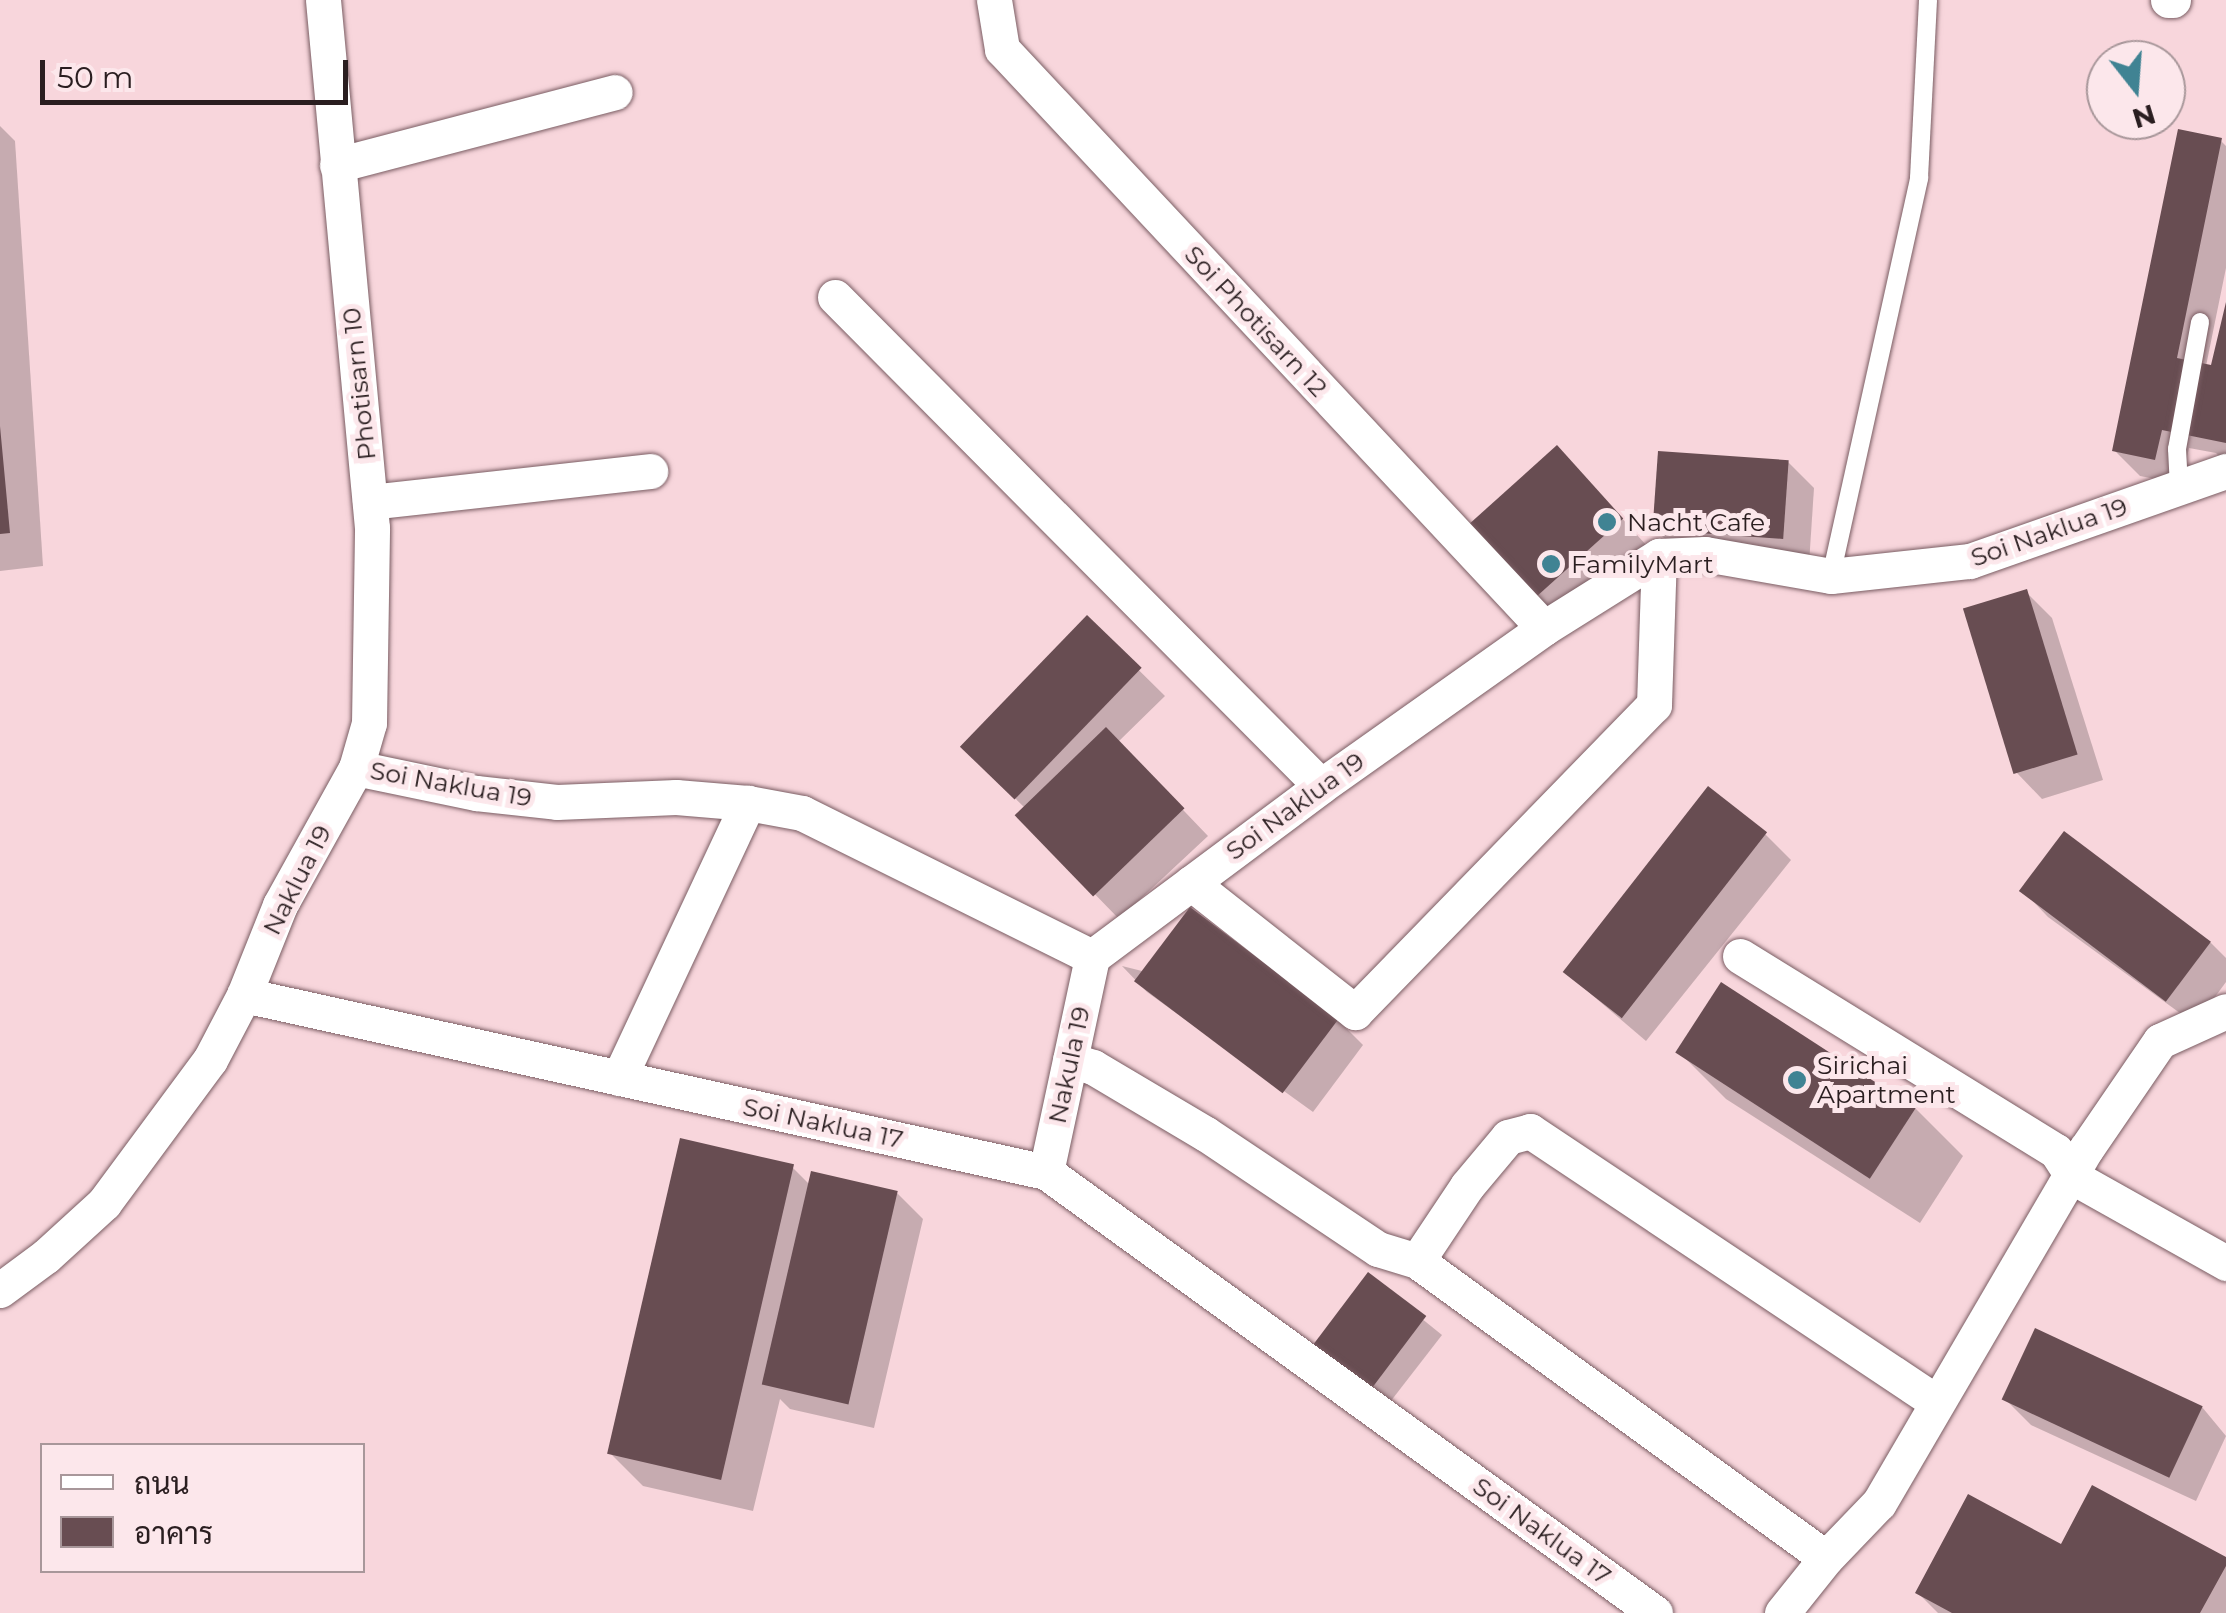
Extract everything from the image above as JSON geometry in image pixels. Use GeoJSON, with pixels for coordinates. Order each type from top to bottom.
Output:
{"type":"FeatureCollection","features":[{"type":"Feature","properties":{"kind":"street","name":"Photisarn 10"},"geometry":{"type":"LineString","coordinates":[[322,0],[370,502],[370,723],[356,768]]}},
{"type":"Feature","properties":{"kind":"street","name":"Soi Photisarn 12"},"geometry":{"type":"LineString","coordinates":[[994,0],[1002,48],[1544,628]]}},
{"type":"Feature","properties":{"kind":"street"},"geometry":{"type":"LineString","coordinates":[[337,164],[615,92]]}},
{"type":"Feature","properties":{"kind":"street"},"geometry":{"type":"LineString","coordinates":[[836,297],[1321,786]]}},
{"type":"Feature","properties":{"kind":"street"},"geometry":{"type":"LineString","coordinates":[[370,502],[650,471]]}},
{"type":"Feature","properties":{"kind":"street","name":"Soi Naklua 19"},"geometry":{"type":"LineString","coordinates":[[356,768],[476,794],[557,802],[676,797],[748,802],[802,813],[1092,957],[1321,786],[1544,628],[1659,556],[1705,554],[1831,576],[1970,561],[2226,472]]}},
{"type":"Feature","properties":{"kind":"street"},"geometry":{"type":"LineString","coordinates":[[1191,883],[1355,1012],[1654,705],[1659,556]]}},
{"type":"Feature","properties":{"kind":"street","name":"Naklua 19"},"geometry":{"type":"LineString","coordinates":[[244,995],[280,906],[356,768]]}},
{"type":"Feature","properties":{"kind":"street"},"geometry":{"type":"LineString","coordinates":[[620,1078],[748,802]]}},
{"type":"Feature","properties":{"kind":"street"},"geometry":{"type":"LineString","coordinates":[[1740,956],[2056,1151],[2073,1177],[2226,1263]]}},
{"type":"Feature","properties":{"kind":"street","name":"Nakula 19"},"geometry":{"type":"LineString","coordinates":[[1046,1172],[1092,957]]}},
{"type":"Feature","properties":{"kind":"street"},"geometry":{"type":"LineString","coordinates":[[0,1290],[46,1256],[104,1203],[210,1060],[244,995]]}},
{"type":"Feature","properties":{"kind":"street","name":"Soi Naklua 17"},"geometry":{"type":"LineString","coordinates":[[244,995],[1046,1172],[1655,1613]]}},
{"type":"Feature","properties":{"kind":"street"},"geometry":{"type":"LineString","coordinates":[[1782,1613],[1826,1558],[1880,1503],[2086,1149],[2160,1041],[2226,1011]]}},
{"type":"Feature","properties":{"kind":"street"},"geometry":{"type":"LineString","coordinates":[[1070,1060],[1093,1066],[1206,1134],[1378,1248],[1417,1262],[1826,1558]]}},
{"type":"Feature","properties":{"kind":"street"},"geometry":{"type":"LineString","coordinates":[[1417,1262],[1467,1186],[1508,1137],[1530,1131],[1936,1402]]}},
{"type":"Feature","properties":{"kind":"lane"},"geometry":{"type":"LineString","coordinates":[[1831,576],[1919,178],[1928,0]]}},
{"type":"Feature","properties":{"kind":"lane"},"geometry":{"type":"LineString","coordinates":[[2179,487],[2177,449],[2200,322]]}},
{"type":"Feature","properties":{"kind":"building"},"geometry":{"type":"Polygon","coordinates":[[[2186,131],[2222,138],[2177,358],[2211,365],[2226,302],[2226,443],[2162,430],[2155,460],[2112,451],[2176,140],[2186,140],[2186,131]]]}},
{"type":"Feature","properties":{"kind":"building"},"geometry":{"type":"Polygon","coordinates":[[[0,426],[10,533],[0,534],[0,426]]]}},
{"type":"Feature","properties":{"kind":"building"},"geometry":{"type":"Polygon","coordinates":[[[1557,445],[1623,519],[1532,601],[1466,527],[1557,445]]]}},
{"type":"Feature","properties":{"kind":"building"},"geometry":{"type":"Polygon","coordinates":[[[1658,451],[1789,460],[1783,539],[1652,530],[1658,451]]]}},
{"type":"Feature","properties":{"kind":"building"},"geometry":{"type":"Polygon","coordinates":[[[2027,589],[2078,754],[2014,774],[1963,609],[2027,589]]]}},
{"type":"Feature","properties":{"kind":"building"},"geometry":{"type":"Polygon","coordinates":[[[1087,615],[1142,668],[1015,799],[960,747],[1087,615]]]}},
{"type":"Feature","properties":{"kind":"building"},"geometry":{"type":"Polygon","coordinates":[[[1106,727],[1184,808],[1093,897],[1015,815],[1106,727]]]}},
{"type":"Feature","properties":{"kind":"building"},"geometry":{"type":"Polygon","coordinates":[[[1708,786],[1767,832],[1622,1018],[1563,972],[1708,786]]]}},
{"type":"Feature","properties":{"kind":"building"},"geometry":{"type":"Polygon","coordinates":[[[2064,831],[2211,942],[2166,1002],[2019,891],[2064,831]]]}},
{"type":"Feature","properties":{"kind":"building"},"geometry":{"type":"Polygon","coordinates":[[[1190,907],[1339,1019],[1283,1093],[1134,981],[1190,907]]]}},
{"type":"Feature","properties":{"kind":"building","name":"Sirichai Apartment"},"geometry":{"type":"Polygon","coordinates":[[[1721,982],[1916,1108],[1870,1179],[1675,1052],[1721,982]]]}},
{"type":"Feature","properties":{"kind":"building"},"geometry":{"type":"Polygon","coordinates":[[[680,1138],[794,1164],[721,1480],[607,1454],[680,1138]]]}},
{"type":"Feature","properties":{"kind":"building"},"geometry":{"type":"Polygon","coordinates":[[[811,1171],[898,1191],[848,1404],[762,1384],[811,1171]]]}},
{"type":"Feature","properties":{"kind":"building"},"geometry":{"type":"Polygon","coordinates":[[[1368,1272],[1426,1316],[1370,1391],[1311,1347],[1368,1272]]]}},
{"type":"Feature","properties":{"kind":"building"},"geometry":{"type":"Polygon","coordinates":[[[2035,1328],[2203,1406],[2169,1478],[2002,1400],[2035,1328]]]}},
{"type":"Feature","properties":{"kind":"building"},"geometry":{"type":"Polygon","coordinates":[[[2092,1485],[2226,1557],[2226,1566],[2200,1613],[1952,1613],[1915,1593],[1968,1494],[2061,1544],[2092,1485]]]}},
{"type":"Feature","properties":{"kind":"place","name":"Nacht Cafe"},"geometry":{"type":"Point","coordinates":[1607,522]}},
{"type":"Feature","properties":{"kind":"place","name":"FamilyMart"},"geometry":{"type":"Point","coordinates":[1551,564]}},
{"type":"Feature","properties":{"kind":"place","name":"Sirichai Apartment"},"geometry":{"type":"Point","coordinates":[1797,1080]}}]}
